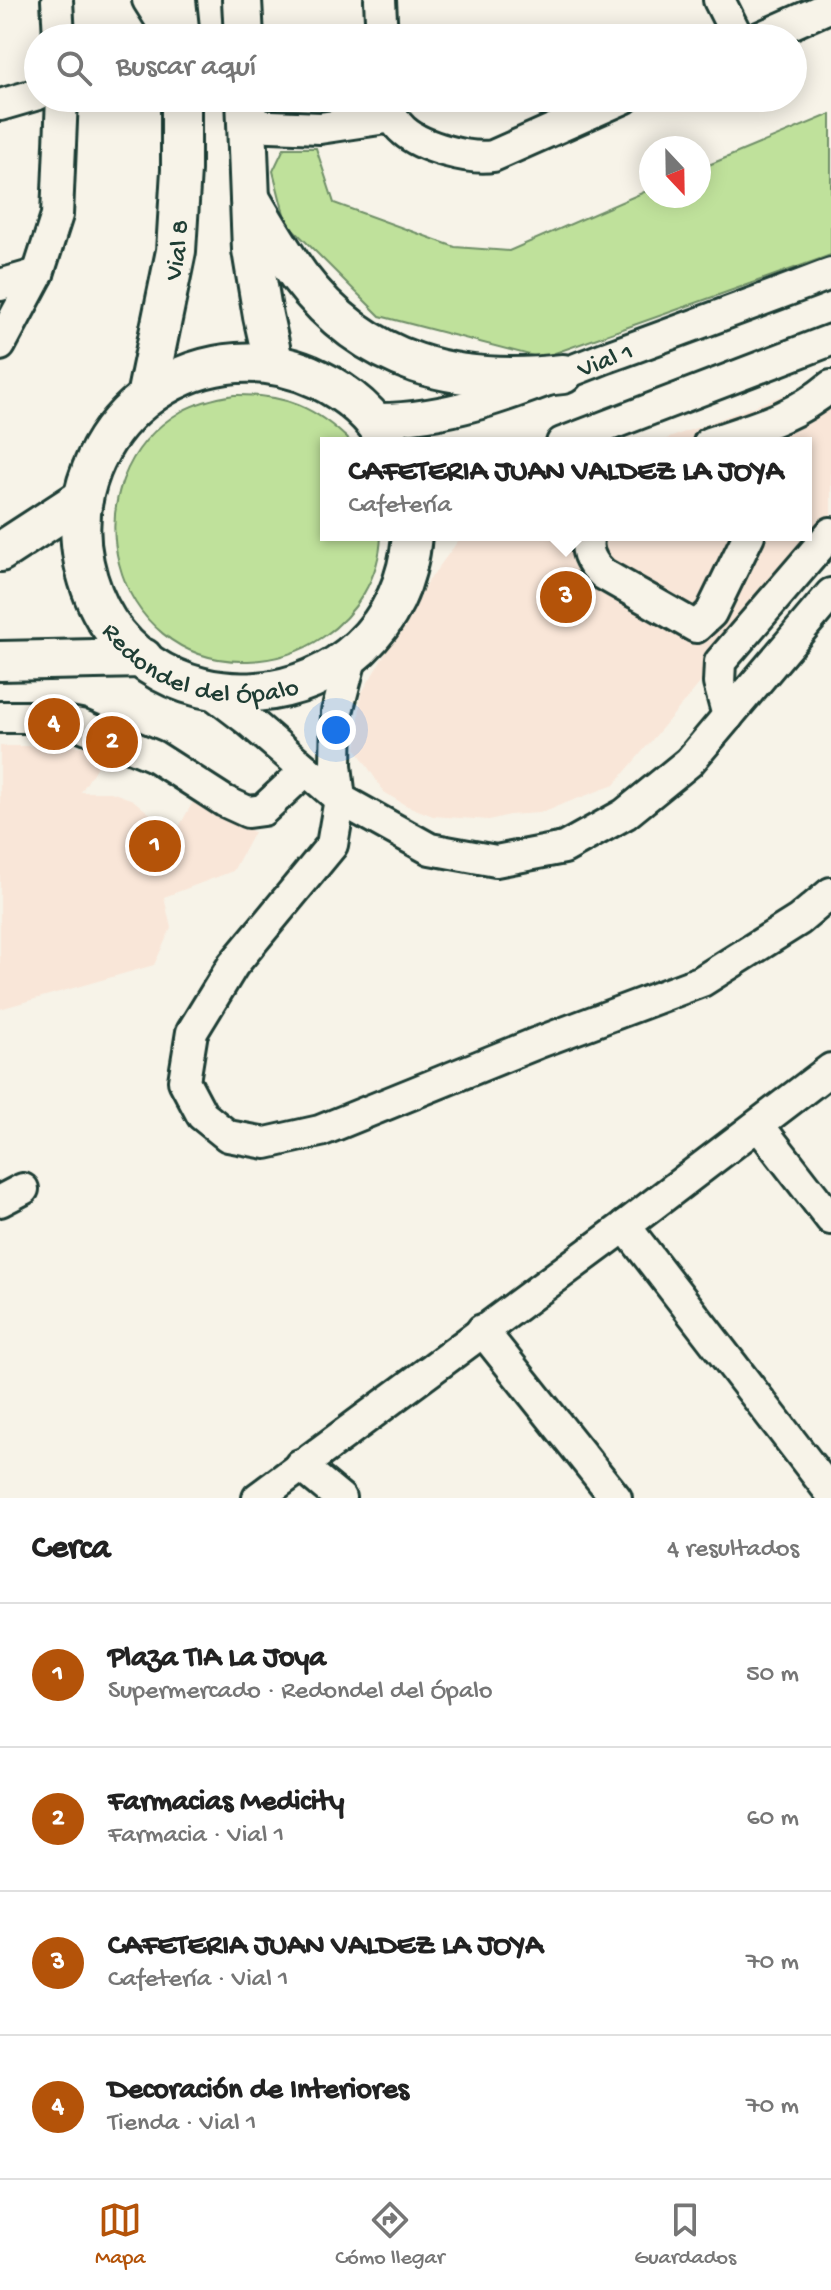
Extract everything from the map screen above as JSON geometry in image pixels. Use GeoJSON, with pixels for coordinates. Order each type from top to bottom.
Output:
{"type":"FeatureCollection","features":[{"type":"Feature","properties":{"kind":"main road"},"geometry":{"type":"LineString","coordinates":[[176,0],[179,24]]}},
{"type":"Feature","properties":{"kind":"main road"},"geometry":{"type":"LineString","coordinates":[[242,0],[243,24]]}},
{"type":"Feature","properties":{"kind":"main road","name":"Vial 8"},"geometry":{"type":"LineString","coordinates":[[146,397],[176,251],[181,112]]}},
{"type":"Feature","properties":{"kind":"main road"},"geometry":{"type":"LineString","coordinates":[[247,112],[257,281],[274,365]]}},
{"type":"Feature","properties":{"kind":"main road"},"geometry":{"type":"LineString","coordinates":[[250,198],[300,277],[331,311],[373,343],[412,362],[451,373],[512,378],[563,374]]}},
{"type":"Feature","properties":{"kind":"main road","name":"Redondel del Ópalo"},"geometry":{"type":"LineString","coordinates":[[381,431],[344,394],[328,384],[311,375],[274,365],[229,364],[207,368],[175,380],[146,397],[116,425],[96,460],[83,498],[81,543],[91,587],[112,626],[143,658],[174,677],[207,689],[232,693],[283,689],[308,682],[352,655],[380,626],[407,572],[416,541]]}},
{"type":"Feature","properties":{"kind":"main road"},"geometry":{"type":"LineString","coordinates":[[0,552],[83,498]]}},
{"type":"Feature","properties":{"kind":"main road"},"geometry":{"type":"LineString","coordinates":[[0,661],[143,658]]}},
{"type":"Feature","properties":{"kind":"street"},"geometry":{"type":"LineString","coordinates":[[57,0],[58,24]]}},
{"type":"Feature","properties":{"kind":"street"},"geometry":{"type":"LineString","coordinates":[[148,0],[163,24]]}},
{"type":"Feature","properties":{"kind":"street"},"geometry":{"type":"LineString","coordinates":[[380,0],[381,24]]}},
{"type":"Feature","properties":{"kind":"street"},"geometry":{"type":"LineString","coordinates":[[719,0],[731,24]]}},
{"type":"Feature","properties":{"kind":"street"},"geometry":{"type":"LineString","coordinates":[[790,24],[831,6]]}},
{"type":"Feature","properties":{"kind":"street"},"geometry":{"type":"LineString","coordinates":[[0,105],[24,98]]}},
{"type":"Feature","properties":{"kind":"street"},"geometry":{"type":"LineString","coordinates":[[0,345],[38,274],[57,215],[61,112]]}},
{"type":"Feature","properties":{"kind":"street"},"geometry":{"type":"LineString","coordinates":[[251,112],[320,128],[376,112]]}},
{"type":"Feature","properties":{"kind":"street"},"geometry":{"type":"LineString","coordinates":[[392,112],[402,130],[413,138],[468,157],[481,158],[493,156],[592,112]]}},
{"type":"Feature","properties":{"kind":"street"},"geometry":{"type":"LineString","coordinates":[[0,285],[38,274]]}},
{"type":"Feature","properties":{"kind":"street","name":"Vial 1"},"geometry":{"type":"LineString","coordinates":[[381,431],[404,420],[457,410],[563,374],[831,274]]}},
{"type":"Feature","properties":{"kind":"street"},"geometry":{"type":"LineString","coordinates":[[578,437],[831,340]]}},
{"type":"Feature","properties":{"kind":"street"},"geometry":{"type":"LineString","coordinates":[[725,437],[802,409],[831,386]]}},
{"type":"Feature","properties":{"kind":"street"},"geometry":{"type":"LineString","coordinates":[[728,716],[719,683],[720,662],[813,540]]}},
{"type":"Feature","properties":{"kind":"street"},"geometry":{"type":"LineString","coordinates":[[588,541],[586,547],[595,566],[603,574],[696,627],[711,613],[746,541]]}},
{"type":"Feature","properties":{"kind":"street"},"geometry":{"type":"LineString","coordinates":[[207,689],[340,799],[430,849],[496,861],[564,848],[625,814],[689,762],[831,594]]}},
{"type":"Feature","properties":{"kind":"street"},"geometry":{"type":"LineString","coordinates":[[352,655],[337,712],[335,739],[340,799],[332,845],[233,965],[192,1032],[184,1081],[202,1115],[228,1136],[266,1143],[320,1131],[537,1043],[702,981],[799,920],[831,893]]}},
{"type":"Feature","properties":{"kind":"street"},"geometry":{"type":"LineString","coordinates":[[0,717],[39,717],[80,725],[154,756],[224,801],[248,812],[263,810],[306,770]]}},
{"type":"Feature","properties":{"kind":"street"},"geometry":{"type":"LineString","coordinates":[[258,1498],[759,1126],[831,1069]]}},
{"type":"Feature","properties":{"kind":"street"},"geometry":{"type":"LineString","coordinates":[[759,1126],[831,1219]]}},
{"type":"Feature","properties":{"kind":"street"},"geometry":{"type":"LineString","coordinates":[[625,1226],[831,1493]]}},
{"type":"Feature","properties":{"kind":"street"},"geometry":{"type":"LineString","coordinates":[[482,1330],[616,1498]]}},
{"type":"Feature","properties":{"kind":"street"},"geometry":{"type":"LineString","coordinates":[[300,1465],[340,1498]]}},
{"type":"Feature","properties":{"kind":"shaded area"},"geometry":{"type":"Polygon","coordinates":[[[831,377],[831,528],[614,785],[539,813],[489,820],[433,816],[405,805],[384,792],[356,749],[361,694],[427,583],[458,541],[812,541],[812,437],[672,437],[831,377]]]}},
{"type":"Feature","properties":{"kind":"shaded area"},"geometry":{"type":"Polygon","coordinates":[[[0,746],[96,746],[101,760],[81,792],[111,792],[133,800],[161,823],[171,841],[194,800],[254,832],[233,871],[164,897],[171,928],[154,965],[0,1009],[0,746]]]}},
{"type":"Feature","properties":{"kind":"green space"},"geometry":{"type":"Polygon","coordinates":[[[831,114],[831,255],[541,358],[380,316],[286,222],[273,171],[284,148],[316,148],[334,203],[455,247],[509,251],[639,194],[639,208],[711,208],[711,164],[831,114]]]}},
{"type":"Feature","properties":{"kind":"green space"},"geometry":{"type":"Polygon","coordinates":[[[234,395],[269,397],[299,405],[326,420],[346,437],[320,437],[320,541],[381,541],[371,579],[346,618],[306,647],[278,657],[248,661],[201,654],[163,634],[135,602],[119,563],[115,521],[123,479],[145,441],[182,411],[234,395]]]}},
{"type":"Feature","properties":{"kind":"place","name":"CAFETERIA JUAN VALDEZ LA JOYA"},"geometry":{"type":"Point","coordinates":[566,597]}},
{"type":"Feature","properties":{"kind":"place","name":"Decoración de Interiores"},"geometry":{"type":"Point","coordinates":[54,724]}},
{"type":"Feature","properties":{"kind":"place","name":"Farmacias Medicity"},"geometry":{"type":"Point","coordinates":[112,742]}},
{"type":"Feature","properties":{"kind":"place","name":"Plaza TIA La Joya"},"geometry":{"type":"Point","coordinates":[155,846]}}]}
